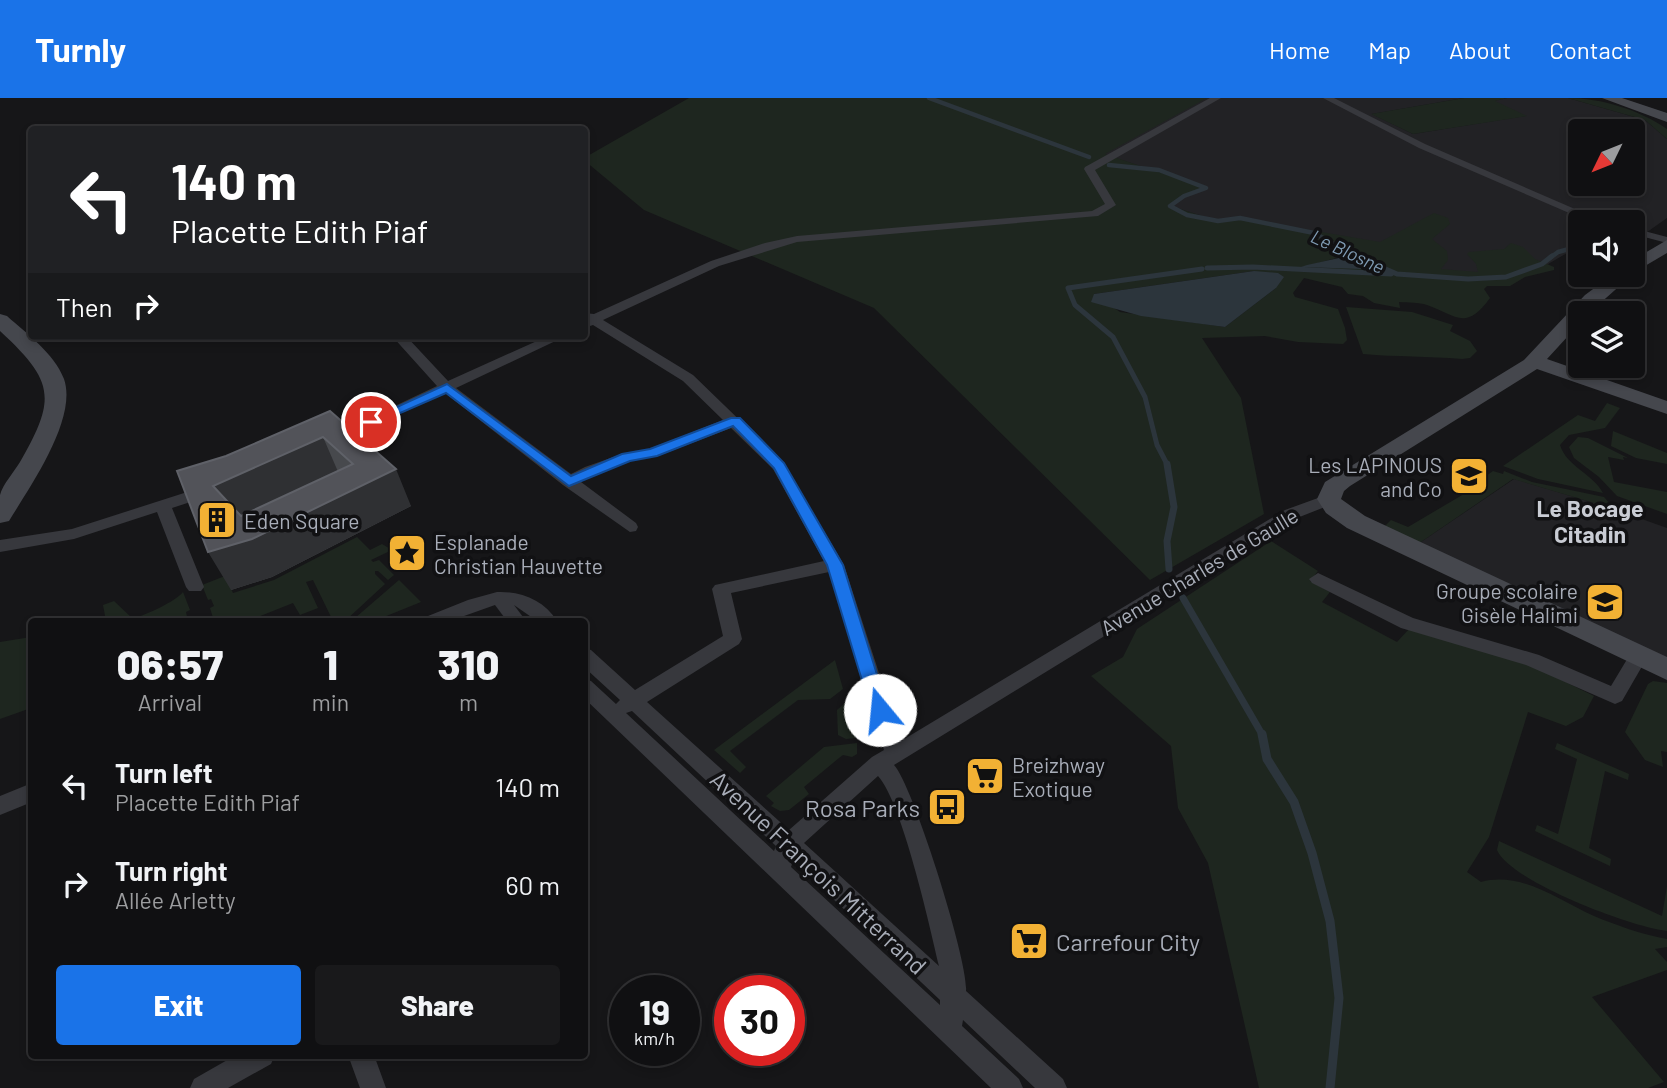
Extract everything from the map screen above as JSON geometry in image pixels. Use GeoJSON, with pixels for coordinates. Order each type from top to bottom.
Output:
{"type":"FeatureCollection","features":[{"type":"Feature","properties":{"kind":"street"},"geometry":{"type":"LineString","coordinates":[[588,319],[765,244],[1094,214],[1111,205],[1089,169],[1217,98]]}},
{"type":"Feature","properties":{"kind":"street"},"geometry":{"type":"LineString","coordinates":[[1327,98],[1422,146],[1572,210]]}},
{"type":"Feature","properties":{"kind":"street"},"geometry":{"type":"LineString","coordinates":[[1610,98],[1667,116]]}},
{"type":"Feature","properties":{"kind":"street"},"geometry":{"type":"LineString","coordinates":[[1645,237],[1664,246]]}},
{"type":"Feature","properties":{"kind":"street"},"geometry":{"type":"LineString","coordinates":[[1645,242],[1664,246]]}},
{"type":"Feature","properties":{"kind":"street"},"geometry":{"type":"LineString","coordinates":[[1645,259],[1664,246]]}},
{"type":"Feature","properties":{"kind":"street","name":"Avenue Charles de Gaulle"},"geometry":{"type":"LineString","coordinates":[[788,844],[887,759],[1290,514],[1329,499],[1333,487],[1535,361],[1592,299],[1608,287]]}},
{"type":"Feature","properties":{"kind":"street"},"geometry":{"type":"LineString","coordinates":[[588,319],[688,378],[735,421],[779,466],[835,565],[892,778],[911,824],[952,968],[955,981],[949,1030]]}},
{"type":"Feature","properties":{"kind":"street"},"geometry":{"type":"LineString","coordinates":[[0,320],[45,366],[54,379],[57,392],[45,435],[0,515]]}},
{"type":"Feature","properties":{"kind":"street"},"geometry":{"type":"LineString","coordinates":[[403,340],[447,388],[630,527]]}},
{"type":"Feature","properties":{"kind":"street"},"geometry":{"type":"LineString","coordinates":[[312,448],[550,340]]}},
{"type":"Feature","properties":{"kind":"street"},"geometry":{"type":"LineString","coordinates":[[1535,361],[1667,408]]}},
{"type":"Feature","properties":{"kind":"street"},"geometry":{"type":"LineString","coordinates":[[569,482],[615,461],[653,453],[735,421]]}},
{"type":"Feature","properties":{"kind":"street"},"geometry":{"type":"LineString","coordinates":[[0,546],[74,534],[226,484]]}},
{"type":"Feature","properties":{"kind":"street"},"geometry":{"type":"LineString","coordinates":[[1329,499],[1340,512],[1363,526],[1667,669]]}},
{"type":"Feature","properties":{"kind":"street"},"geometry":{"type":"LineString","coordinates":[[163,506],[195,587]]}},
{"type":"Feature","properties":{"kind":"street"},"geometry":{"type":"LineString","coordinates":[[614,714],[733,639],[721,589],[835,565]]}},
{"type":"Feature","properties":{"kind":"street"},"geometry":{"type":"LineString","coordinates":[[1318,579],[1407,623],[1532,660],[1615,696],[1639,656]]}},
{"type":"Feature","properties":{"kind":"street"},"geometry":{"type":"LineString","coordinates":[[442,618],[479,603],[516,598],[533,607],[545,618]]}},
{"type":"Feature","properties":{"kind":"street"},"geometry":{"type":"LineString","coordinates":[[501,600],[515,618]]}},
{"type":"Feature","properties":{"kind":"street","name":"Avenue François Mitterrand"},"geometry":{"type":"LineString","coordinates":[[588,659],[1054,1088]]}},
{"type":"Feature","properties":{"kind":"street","name":"Avenue François Mitterrand"},"geometry":{"type":"LineString","coordinates":[[588,690],[1010,1088]]}},
{"type":"Feature","properties":{"kind":"street"},"geometry":{"type":"LineString","coordinates":[[0,806],[28,794]]}},
{"type":"Feature","properties":{"kind":"street"},"geometry":{"type":"LineString","coordinates":[[779,869],[788,844]]}},
{"type":"Feature","properties":{"kind":"street"},"geometry":{"type":"LineString","coordinates":[[203,1088],[255,1059]]}},
{"type":"Feature","properties":{"kind":"street"},"geometry":{"type":"LineString","coordinates":[[362,1059],[373,1088]]}},
{"type":"Feature","properties":{"kind":"shaded area"},"geometry":{"type":"Polygon","coordinates":[[[689,98],[1207,98],[1105,154],[1206,188],[1184,196],[1171,206],[1218,221],[1240,218],[1380,242],[1434,213],[1448,218],[1450,224],[1432,239],[1447,251],[1448,260],[1441,269],[1478,272],[1476,264],[1467,254],[1469,252],[1504,249],[1511,243],[1523,247],[1535,259],[1554,267],[1554,270],[1525,277],[1510,286],[1487,286],[1484,289],[1490,298],[1474,315],[1467,318],[1454,316],[1421,303],[1399,302],[1400,308],[1374,303],[1363,296],[1348,294],[1342,287],[1304,278],[1293,293],[1295,297],[1338,309],[1347,340],[1343,344],[1298,342],[1265,336],[1202,338],[1241,398],[1264,514],[1150,580],[874,308],[644,210],[588,163],[588,156],[689,98]],[[1344,256],[1303,267],[1361,268],[1348,256],[1344,256]],[[1254,271],[1094,294],[1120,312],[1225,327],[1276,288],[1254,271]]]}},
{"type":"Feature","properties":{"kind":"shaded area"},"geometry":{"type":"Polygon","coordinates":[[[929,98],[1464,98],[1372,114],[1413,134],[1525,116],[1493,101],[1507,98],[1568,98],[1642,119],[1568,119],[1568,196],[1645,196],[1645,120],[1667,139],[1667,218],[1645,234],[1645,210],[1568,210],[1568,252],[1536,271],[1430,279],[1240,218],[1218,221],[1170,206],[1184,196],[1205,187],[929,98]]]}},
{"type":"Feature","properties":{"kind":"shaded area"},"geometry":{"type":"Polygon","coordinates":[[[1464,98],[1507,98],[1495,101],[1527,116],[1413,134],[1371,114],[1464,98]]]}},
{"type":"Feature","properties":{"kind":"shaded area"},"geometry":{"type":"Polygon","coordinates":[[[1568,98],[1594,100],[1633,111],[1667,129],[1667,139],[1645,119],[1568,98]]]}},
{"type":"Feature","properties":{"kind":"shaded area"},"geometry":{"type":"Polygon","coordinates":[[[1348,256],[1362,269],[1301,267],[1307,265],[1348,256]]]}},
{"type":"Feature","properties":{"kind":"shaded area"},"geometry":{"type":"Polygon","coordinates":[[[1254,271],[1278,273],[1284,277],[1276,288],[1225,327],[1141,316],[1091,302],[1094,294],[1254,271]]]}},
{"type":"Feature","properties":{"kind":"shaded area"},"geometry":{"type":"Polygon","coordinates":[[[1346,307],[1412,312],[1453,325],[1450,331],[1470,341],[1477,351],[1470,358],[1462,359],[1363,354],[1346,307]]]}},
{"type":"Feature","properties":{"kind":"shaded area"},"geometry":{"type":"Polygon","coordinates":[[[1607,403],[1620,408],[1605,428],[1569,435],[1560,445],[1568,459],[1593,480],[1603,493],[1538,479],[1503,466],[1578,415],[1595,421],[1607,403]]]}},
{"type":"Feature","properties":{"kind":"shaded area"},"geometry":{"type":"Polygon","coordinates":[[[1613,431],[1667,453],[1667,464],[1636,458],[1611,446],[1613,431]]]}},
{"type":"Feature","properties":{"kind":"shaded area"},"geometry":{"type":"Polygon","coordinates":[[[1578,437],[1588,438],[1628,458],[1623,457],[1624,460],[1608,457],[1614,482],[1667,492],[1667,514],[1617,496],[1599,477],[1574,458],[1569,447],[1578,437]]]}},
{"type":"Feature","properties":{"kind":"shaded area"},"geometry":{"type":"Polygon","coordinates":[[[1493,471],[1503,474],[1504,471],[1532,482],[1604,497],[1612,506],[1611,508],[1513,479],[1418,544],[1383,528],[1391,520],[1408,527],[1486,481],[1483,478],[1493,471]]]}},
{"type":"Feature","properties":{"kind":"shaded area","name":"Groupe scolaire Gisèle Halimi"},"geometry":{"type":"Polygon","coordinates":[[[1514,479],[1667,528],[1667,660],[1418,544],[1514,479]]]}},
{"type":"Feature","properties":{"kind":"shaded area"},"geometry":{"type":"Polygon","coordinates":[[[357,537],[370,550],[382,544],[392,550],[371,560],[379,560],[394,575],[388,580],[375,571],[385,584],[348,618],[332,618],[313,580],[306,582],[318,608],[300,615],[293,603],[256,618],[213,618],[210,608],[214,606],[211,599],[208,600],[202,585],[225,576],[233,593],[274,580],[357,537]]]}},
{"type":"Feature","properties":{"kind":"shaded area"},"geometry":{"type":"Polygon","coordinates":[[[1271,541],[1318,571],[1310,581],[1330,592],[1322,602],[1397,642],[1409,629],[1533,666],[1594,696],[1583,717],[1566,726],[1528,712],[1489,837],[1467,872],[1481,882],[1511,880],[1525,884],[1603,920],[1667,939],[1667,947],[1655,949],[1667,962],[1667,970],[1592,997],[1664,1082],[1648,1088],[1259,1088],[1208,863],[1178,808],[1171,746],[1091,676],[1123,657],[1137,629],[1271,541]]]}},
{"type":"Feature","properties":{"kind":"shaded area"},"geometry":{"type":"Polygon","coordinates":[[[399,580],[421,602],[381,618],[355,618],[399,580]]]}},
{"type":"Feature","properties":{"kind":"shaded area"},"geometry":{"type":"Polygon","coordinates":[[[183,592],[190,610],[186,612],[187,618],[136,618],[167,604],[183,592]]]}},
{"type":"Feature","properties":{"kind":"shaded area"},"geometry":{"type":"Polygon","coordinates":[[[114,601],[132,618],[105,618],[103,605],[114,601]]]}},
{"type":"Feature","properties":{"kind":"shaded area"},"geometry":{"type":"Polygon","coordinates":[[[28,637],[28,709],[0,719],[0,642],[28,637]]]}},
{"type":"Feature","properties":{"kind":"shaded area"},"geometry":{"type":"Polygon","coordinates":[[[835,660],[843,689],[830,699],[798,700],[730,751],[746,767],[740,773],[714,750],[835,660]]]}},
{"type":"Feature","properties":{"kind":"shaded area"},"geometry":{"type":"Polygon","coordinates":[[[1653,681],[1667,683],[1667,752],[1661,751],[1663,767],[1645,760],[1625,732],[1648,684],[1653,681]]]}},
{"type":"Feature","properties":{"kind":"shaded area"},"geometry":{"type":"Polygon","coordinates":[[[863,700],[865,706],[849,709],[852,724],[869,722],[871,730],[855,732],[856,738],[846,739],[838,735],[837,710],[846,702],[863,700]]]}},
{"type":"Feature","properties":{"kind":"shaded area"},"geometry":{"type":"Polygon","coordinates":[[[857,743],[857,754],[839,758],[804,787],[809,794],[789,810],[780,811],[771,806],[774,803],[766,796],[824,747],[857,743]]]}},
{"type":"Feature","properties":{"kind":"shaded area"},"geometry":{"type":"Polygon","coordinates":[[[1557,743],[1629,774],[1628,780],[1605,771],[1589,848],[1611,859],[1610,866],[1535,831],[1537,825],[1558,834],[1577,759],[1555,749],[1557,743]]]}},
{"type":"Feature","properties":{"kind":"shaded area"},"geometry":{"type":"Polygon","coordinates":[[[1499,841],[1662,916],[1667,886],[1667,931],[1601,912],[1547,889],[1507,863],[1497,850],[1499,841]]]}},
{"type":"Feature","properties":{"kind":"building"},"geometry":{"type":"Polygon","coordinates":[[[330,411],[396,469],[252,539],[208,552],[177,471],[226,456],[330,411]],[[323,437],[213,486],[241,516],[353,464],[323,437]]]}},
{"type":"Feature","properties":{"kind":"waterway","name":"Le Blosne"},"geometry":{"type":"LineString","coordinates":[[929,98],[1089,157]]}},
{"type":"Feature","properties":{"kind":"waterway","name":"Le Blosne"},"geometry":{"type":"LineString","coordinates":[[1109,165],[1159,170],[1206,188],[1184,196],[1170,206],[1187,215],[1218,221],[1240,218],[1314,233],[1359,258]]}},
{"type":"Feature","properties":{"kind":"waterway","name":"Le Blosne"},"geometry":{"type":"LineString","coordinates":[[1550,258],[1568,249]]}},
{"type":"Feature","properties":{"kind":"waterway","name":"Le Blosne"},"geometry":{"type":"LineString","coordinates":[[1356,256],[1397,274],[1468,279],[1506,277],[1542,264],[1552,256]]}},
{"type":"Feature","properties":{"kind":"waterway"},"geometry":{"type":"LineString","coordinates":[[1207,268],[1253,267],[1391,274]]}},
{"type":"Feature","properties":{"kind":"waterway"},"geometry":{"type":"LineString","coordinates":[[1167,464],[1157,445],[1145,397],[1113,337],[1075,305],[1068,288],[1202,269]]}},
{"type":"Feature","properties":{"kind":"waterway"},"geometry":{"type":"LineString","coordinates":[[1167,464],[1174,507],[1167,541],[1169,569]]}},
{"type":"Feature","properties":{"kind":"waterway"},"geometry":{"type":"LineString","coordinates":[[1183,598],[1262,734]]}},
{"type":"Feature","properties":{"kind":"waterway"},"geometry":{"type":"LineString","coordinates":[[1262,734],[1267,759],[1294,802],[1312,853],[1330,921],[1339,998],[1330,1088]]}},
{"type":"Feature","properties":{"kind":"place","name":"Les LAPINOUS and Co"},"geometry":{"type":"Point","coordinates":[1469,476]}},
{"type":"Feature","properties":{"kind":"place","name":"Eden Square"},"geometry":{"type":"Point","coordinates":[217,520]}},
{"type":"Feature","properties":{"kind":"place","name":"Esplanade Christian Hauvette"},"geometry":{"type":"Point","coordinates":[407,553]}},
{"type":"Feature","properties":{"kind":"place","name":"Groupe scolaire Gisèle Halimi"},"geometry":{"type":"Point","coordinates":[1605,602]}},
{"type":"Feature","properties":{"kind":"place","name":"Breizhway Exotique"},"geometry":{"type":"Point","coordinates":[985,776]}},
{"type":"Feature","properties":{"kind":"place","name":"Rosa Parks"},"geometry":{"type":"Point","coordinates":[947,807]}},
{"type":"Feature","properties":{"kind":"place","name":"Carrefour City"},"geometry":{"type":"Point","coordinates":[1029,941]}},
{"type":"Feature","properties":{"kind":"district","name":"Le Bocage Citadin"},"geometry":{"type":"Point","coordinates":[1590,521]}},
{"type":"Feature","properties":{"kind":"route"},"geometry":{"type":"LineString","coordinates":[[371,422],[447,388],[569,482],[590,470],[627,457],[653,453],[735,421],[779,466],[835,565],[880,710]]}}]}
